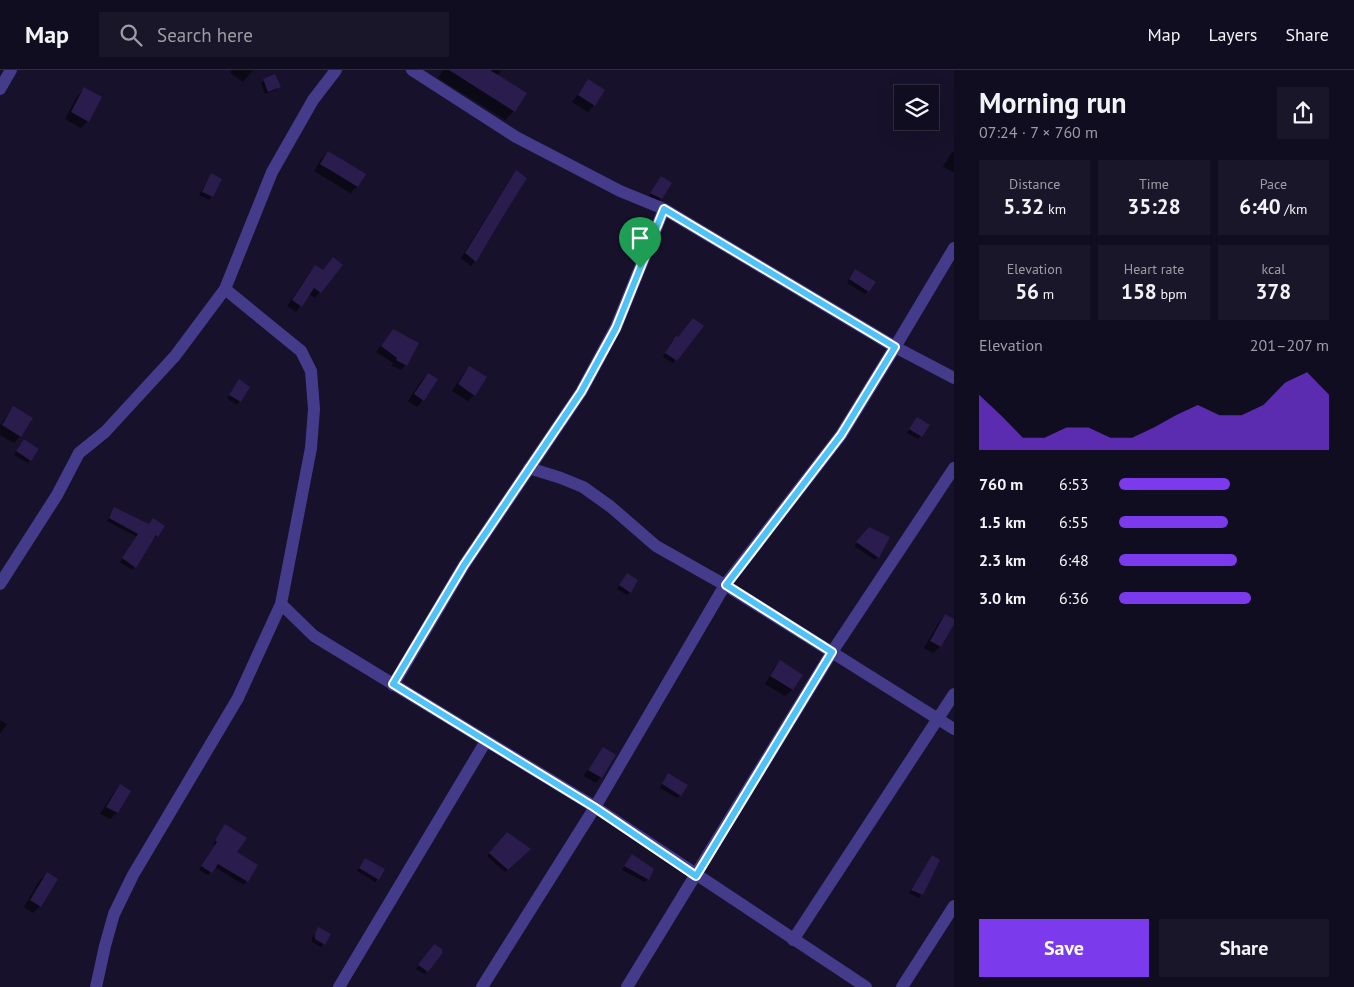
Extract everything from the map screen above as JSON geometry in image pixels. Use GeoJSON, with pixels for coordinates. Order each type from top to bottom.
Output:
{"type":"FeatureCollection","features":[{"type":"Feature","properties":{"kind":"street"},"geometry":{"type":"LineString","coordinates":[[0,90],[11,70]]}},
{"type":"Feature","properties":{"kind":"street"},"geometry":{"type":"LineString","coordinates":[[0,584],[56,495],[79,454],[105,432],[175,356],[225,289],[272,172],[313,100],[336,70]]}},
{"type":"Feature","properties":{"kind":"street"},"geometry":{"type":"LineString","coordinates":[[412,70],[516,137],[620,191],[664,209],[895,347],[954,378]]}},
{"type":"Feature","properties":{"kind":"street"},"geometry":{"type":"LineString","coordinates":[[393,684],[464,565],[581,392],[616,328],[664,209]]}},
{"type":"Feature","properties":{"kind":"street"},"geometry":{"type":"LineString","coordinates":[[482,987],[594,807],[726,585],[841,435],[954,248]]}},
{"type":"Feature","properties":{"kind":"street"},"geometry":{"type":"LineString","coordinates":[[96,987],[114,914],[133,875],[238,698],[281,604],[311,448],[314,409],[311,371],[301,351],[225,289]]}},
{"type":"Feature","properties":{"kind":"street"},"geometry":{"type":"LineString","coordinates":[[529,468],[583,487],[611,507],[656,546],[726,585],[954,729]]}},
{"type":"Feature","properties":{"kind":"street"},"geometry":{"type":"LineString","coordinates":[[627,987],[832,652],[954,468]]}},
{"type":"Feature","properties":{"kind":"street"},"geometry":{"type":"LineString","coordinates":[[281,604],[314,636],[594,807],[866,987]]}},
{"type":"Feature","properties":{"kind":"street"},"geometry":{"type":"LineString","coordinates":[[793,940],[954,694]]}},
{"type":"Feature","properties":{"kind":"street"},"geometry":{"type":"LineString","coordinates":[[339,987],[486,741]]}},
{"type":"Feature","properties":{"kind":"street"},"geometry":{"type":"LineString","coordinates":[[902,987],[954,906]]}},
{"type":"Feature","properties":{"kind":"building"},"geometry":{"type":"Polygon","coordinates":[[[449,70],[490,70],[527,93],[515,112],[449,70]]]}},
{"type":"Feature","properties":{"kind":"building"},"geometry":{"type":"Polygon","coordinates":[[[275,74],[281,87],[268,92],[263,79],[275,74]]]}},
{"type":"Feature","properties":{"kind":"building"},"geometry":{"type":"Polygon","coordinates":[[[588,79],[605,90],[595,106],[578,95],[588,79]]]}},
{"type":"Feature","properties":{"kind":"building"},"geometry":{"type":"Polygon","coordinates":[[[84,87],[102,97],[89,122],[71,112],[84,87]]]}},
{"type":"Feature","properties":{"kind":"building"},"geometry":{"type":"Polygon","coordinates":[[[328,151],[366,174],[358,187],[320,164],[328,151]]]}},
{"type":"Feature","properties":{"kind":"building"},"geometry":{"type":"Polygon","coordinates":[[[516,170],[527,178],[476,262],[465,253],[516,170]]]}},
{"type":"Feature","properties":{"kind":"building"},"geometry":{"type":"Polygon","coordinates":[[[211,173],[222,179],[213,197],[202,192],[211,173]]]}},
{"type":"Feature","properties":{"kind":"building"},"geometry":{"type":"Polygon","coordinates":[[[661,176],[672,183],[662,199],[650,193],[661,176]]]}},
{"type":"Feature","properties":{"kind":"building"},"geometry":{"type":"Polygon","coordinates":[[[333,257],[343,265],[321,293],[314,288],[302,307],[292,300],[315,265],[323,270],[333,257]]]}},
{"type":"Feature","properties":{"kind":"building"},"geometry":{"type":"Polygon","coordinates":[[[855,269],[876,282],[869,292],[849,279],[855,269]]]}},
{"type":"Feature","properties":{"kind":"building"},"geometry":{"type":"Polygon","coordinates":[[[693,318],[704,326],[677,361],[665,353],[676,336],[678,337],[693,318]]]}},
{"type":"Feature","properties":{"kind":"building"},"geometry":{"type":"Polygon","coordinates":[[[393,329],[419,343],[407,366],[396,360],[397,358],[381,346],[393,329]]]}},
{"type":"Feature","properties":{"kind":"building"},"geometry":{"type":"Polygon","coordinates":[[[469,366],[487,377],[475,396],[458,384],[469,366]]]}},
{"type":"Feature","properties":{"kind":"building"},"geometry":{"type":"Polygon","coordinates":[[[428,373],[438,379],[424,401],[414,394],[428,373]]]}},
{"type":"Feature","properties":{"kind":"building"},"geometry":{"type":"Polygon","coordinates":[[[239,379],[250,387],[241,402],[229,395],[239,379]]]}},
{"type":"Feature","properties":{"kind":"building"},"geometry":{"type":"Polygon","coordinates":[[[13,406],[33,418],[21,437],[2,425],[13,406]]]}},
{"type":"Feature","properties":{"kind":"building"},"geometry":{"type":"Polygon","coordinates":[[[917,417],[930,425],[922,437],[909,429],[917,417]]]}},
{"type":"Feature","properties":{"kind":"building"},"geometry":{"type":"Polygon","coordinates":[[[24,439],[39,449],[31,461],[16,451],[24,439]]]}},
{"type":"Feature","properties":{"kind":"building"},"geometry":{"type":"Polygon","coordinates":[[[114,507],[149,524],[153,518],[165,526],[158,537],[156,535],[136,568],[122,558],[138,534],[109,518],[114,507]]]}},
{"type":"Feature","properties":{"kind":"building"},"geometry":{"type":"Polygon","coordinates":[[[869,527],[890,537],[879,558],[856,542],[869,527]]]}},
{"type":"Feature","properties":{"kind":"building"},"geometry":{"type":"Polygon","coordinates":[[[627,573],[638,580],[631,593],[619,585],[627,573]]]}},
{"type":"Feature","properties":{"kind":"building"},"geometry":{"type":"Polygon","coordinates":[[[945,614],[954,619],[954,624],[941,647],[930,641],[945,614]]]}},
{"type":"Feature","properties":{"kind":"building"},"geometry":{"type":"Polygon","coordinates":[[[780,660],[803,675],[793,690],[770,676],[780,660]]]}},
{"type":"Feature","properties":{"kind":"building"},"geometry":{"type":"Polygon","coordinates":[[[603,747],[616,755],[602,778],[588,770],[603,747]]]}},
{"type":"Feature","properties":{"kind":"building"},"geometry":{"type":"Polygon","coordinates":[[[668,773],[688,785],[681,796],[662,784],[668,773]]]}},
{"type":"Feature","properties":{"kind":"building"},"geometry":{"type":"Polygon","coordinates":[[[120,784],[131,791],[118,813],[106,807],[120,784]]]}},
{"type":"Feature","properties":{"kind":"building"},"geometry":{"type":"Polygon","coordinates":[[[225,824],[247,838],[237,852],[258,865],[248,882],[218,864],[212,873],[201,866],[217,842],[215,840],[225,824]]]}},
{"type":"Feature","properties":{"kind":"building"},"geometry":{"type":"Polygon","coordinates":[[[507,832],[531,849],[508,870],[489,853],[507,832]]]}},
{"type":"Feature","properties":{"kind":"building"},"geometry":{"type":"Polygon","coordinates":[[[632,854],[654,869],[649,880],[624,866],[632,854]]]}},
{"type":"Feature","properties":{"kind":"building"},"geometry":{"type":"Polygon","coordinates":[[[932,855],[940,860],[923,895],[911,890],[932,855]]]}},
{"type":"Feature","properties":{"kind":"building"},"geometry":{"type":"Polygon","coordinates":[[[365,858],[385,869],[379,880],[359,868],[365,858]]]}},
{"type":"Feature","properties":{"kind":"building"},"geometry":{"type":"Polygon","coordinates":[[[47,872],[58,879],[41,907],[30,900],[47,872]]]}},
{"type":"Feature","properties":{"kind":"building"},"geometry":{"type":"Polygon","coordinates":[[[318,927],[331,934],[325,945],[315,939],[318,927]]]}},
{"type":"Feature","properties":{"kind":"building"},"geometry":{"type":"Polygon","coordinates":[[[434,944],[442,949],[442,954],[428,972],[418,965],[434,944]]]}},
{"type":"Feature","properties":{"kind":"route"},"geometry":{"type":"LineString","coordinates":[[664,209],[895,347],[841,435],[726,585],[832,652],[696,876],[594,807],[393,684],[464,565],[581,392],[616,328],[640,268],[664,209]]}}]}
